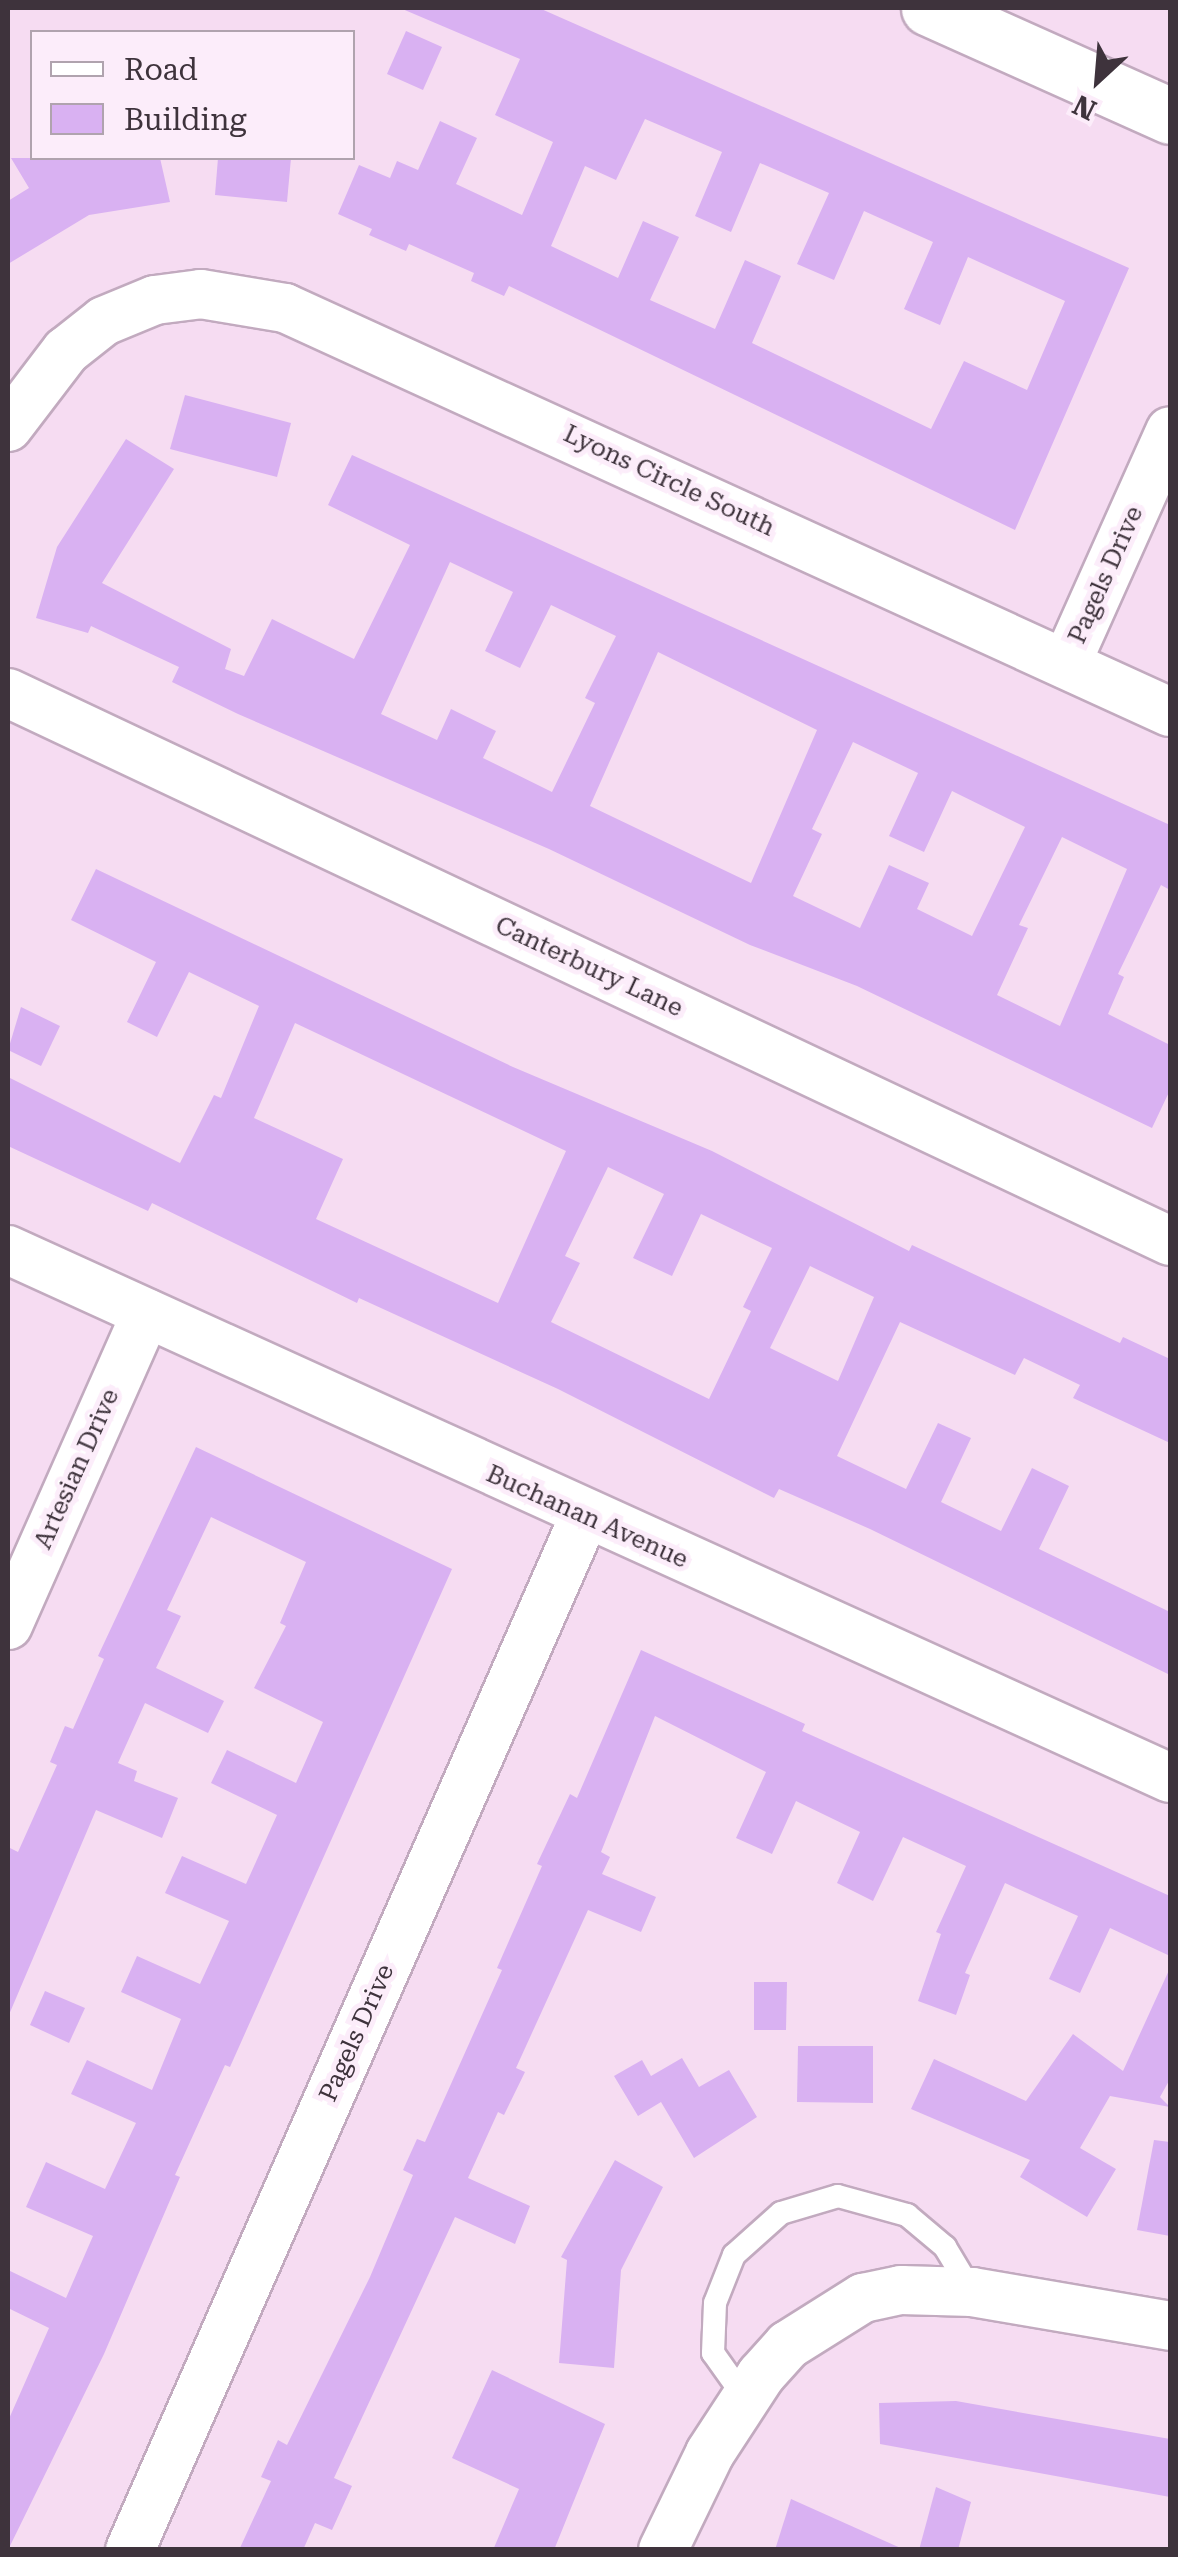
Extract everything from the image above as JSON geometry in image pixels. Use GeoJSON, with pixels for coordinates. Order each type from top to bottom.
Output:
{"type":"FeatureCollection","features":[{"type":"Feature","properties":{"kind":"main road"},"geometry":{"type":"LineString","coordinates":[[929,8],[1170,116]]}},
{"type":"Feature","properties":{"kind":"street","name":"Lyons Circle South"},"geometry":{"type":"LineString","coordinates":[[8,428],[66,352],[104,321],[155,300],[201,294],[321,320],[1170,712]]}},
{"type":"Feature","properties":{"kind":"street","name":"Pagels Drive"},"geometry":{"type":"LineString","coordinates":[[1066,664],[1170,431]]}},
{"type":"Feature","properties":{"kind":"street","name":"Canterbury Lane"},"geometry":{"type":"LineString","coordinates":[[8,693],[1170,1241]]}},
{"type":"Feature","properties":{"kind":"street","name":"Buchanan Avenue"},"geometry":{"type":"LineString","coordinates":[[8,1250],[584,1517],[1170,1778]]}},
{"type":"Feature","properties":{"kind":"street","name":"Artesian Drive"},"geometry":{"type":"LineString","coordinates":[[8,1624],[146,1313]]}},
{"type":"Feature","properties":{"kind":"street","name":"Pagels Drive"},"geometry":{"type":"LineString","coordinates":[[130,2550],[584,1517]]}},
{"type":"Feature","properties":{"kind":"street"},"geometry":{"type":"LineString","coordinates":[[663,2550],[744,2398],[788,2345],[862,2298],[901,2290],[972,2292],[1170,2326]]}},
{"type":"Feature","properties":{"kind":"lane"},"geometry":{"type":"LineString","coordinates":[[744,2398],[712,2352],[715,2303],[734,2255],[781,2213],[838,2196],[907,2215],[946,2247],[972,2292]]}},
{"type":"Feature","properties":{"kind":"building"},"geometry":{"type":"Polygon","coordinates":[[[400,8],[539,8],[1129,268],[1015,530],[509,286],[504,296],[471,281],[474,273],[409,244],[406,251],[369,235],[372,229],[338,214],[359,165],[390,178],[397,161],[418,170],[440,121],[477,138],[456,184],[522,215],[553,142],[495,115],[520,59],[400,8]],[[645,119],[616,180],[585,166],[551,246],[618,278],[643,221],[679,237],[650,300],[715,329],[745,260],[781,276],[752,343],[931,429],[964,361],[1027,390],[1065,301],[968,257],[940,325],[904,309],[933,242],[864,211],[834,280],[797,264],[829,193],[760,163],[731,232],[695,216],[722,152],[645,119]]]}},
{"type":"Feature","properties":{"kind":"building"},"geometry":{"type":"Polygon","coordinates":[[[406,31],[442,47],[423,90],[387,74],[406,31]]]}},
{"type":"Feature","properties":{"kind":"building"},"geometry":{"type":"Polygon","coordinates":[[[11,158],[160,160],[170,202],[89,215],[8,264],[8,201],[29,188],[11,158]]]}},
{"type":"Feature","properties":{"kind":"building"},"geometry":{"type":"Polygon","coordinates":[[[218,160],[291,160],[287,202],[215,195],[218,160]]]}},
{"type":"Feature","properties":{"kind":"building"},"geometry":{"type":"Polygon","coordinates":[[[185,395],[291,423],[277,477],[170,449],[185,395]]]}},
{"type":"Feature","properties":{"kind":"building"},"geometry":{"type":"Polygon","coordinates":[[[126,439],[174,469],[102,583],[231,649],[225,669],[244,676],[272,619],[354,659],[410,545],[328,505],[352,455],[1170,825],[1170,890],[1161,885],[1118,974],[1124,977],[1108,1014],[1170,1045],[1170,1090],[1152,1128],[857,986],[750,945],[549,849],[238,714],[172,682],[179,667],[91,626],[88,633],[36,618],[57,547],[126,439]],[[450,562],[381,714],[437,740],[451,709],[496,731],[483,758],[552,792],[595,703],[585,698],[616,636],[551,605],[520,668],[485,651],[513,592],[450,562]],[[658,652],[590,806],[751,883],[817,730],[658,652]],[[853,742],[812,829],[822,834],[793,896],[860,928],[889,865],[929,883],[917,909],[972,936],[1025,827],[952,791],[924,852],[889,836],[918,773],[853,742]],[[1062,837],[1019,925],[1028,928],[997,995],[1060,1026],[1127,869],[1062,837]]]}},
{"type":"Feature","properties":{"kind":"building"},"geometry":{"type":"Polygon","coordinates":[[[96,869],[513,1067],[712,1151],[909,1251],[912,1245],[1120,1343],[1123,1337],[1170,1359],[1170,1443],[1073,1398],[1080,1385],[1024,1358],[1015,1375],[900,1322],[837,1456],[906,1489],[938,1423],[971,1438],[941,1502],[1001,1531],[1032,1468],[1069,1486],[1039,1549],[1170,1612],[1170,1675],[870,1529],[779,1489],[774,1498],[558,1389],[359,1298],[357,1303],[152,1203],[148,1211],[8,1146],[8,1077],[180,1163],[214,1095],[221,1098],[259,1006],[189,972],[157,1037],[127,1022],[156,962],[71,920],[96,869]],[[295,1023],[254,1118],[343,1159],[316,1219],[498,1303],[566,1151],[295,1023]],[[608,1167],[565,1256],[580,1263],[551,1322],[709,1399],[751,1311],[743,1307],[772,1248],[701,1214],[672,1276],[633,1258],[664,1194],[608,1167]],[[810,1266],[770,1348],[838,1381],[874,1297],[810,1266]]]}},
{"type":"Feature","properties":{"kind":"building"},"geometry":{"type":"Polygon","coordinates":[[[21,1007],[60,1026],[41,1066],[8,1050],[21,1007]]]}},
{"type":"Feature","properties":{"kind":"building"},"geometry":{"type":"Polygon","coordinates":[[[196,1447],[452,1569],[230,2067],[225,2065],[175,2175],[180,2177],[104,2354],[8,2550],[8,2421],[49,2328],[8,2308],[8,2270],[66,2298],[93,2236],[26,2207],[46,2162],[105,2189],[136,2123],[71,2094],[87,2060],[152,2090],[181,2019],[121,1992],[137,1956],[200,1984],[229,1921],[165,1893],[182,1856],[246,1884],[277,1815],[211,1783],[227,1750],[296,1783],[323,1722],[254,1688],[286,1626],[280,1623],[306,1562],[211,1517],[167,1610],[181,1616],[156,1668],[224,1701],[208,1733],[145,1703],[118,1763],[137,1771],[134,1781],[178,1798],[162,1838],[96,1810],[8,2017],[8,1847],[18,1852],[57,1765],[50,1762],[65,1726],[73,1729],[104,1659],[98,1656],[196,1447]]]}},
{"type":"Feature","properties":{"kind":"building"},"geometry":{"type":"Polygon","coordinates":[[[641,1650],[805,1724],[802,1731],[1170,1896],[1170,1956],[1110,1928],[1080,1993],[1049,1979],[1078,1916],[1005,1883],[965,1973],[970,1975],[956,2015],[918,2001],[941,1934],[936,1932],[966,1866],[903,1837],[873,1901],[837,1883],[860,1832],[796,1801],[772,1854],[736,1838],[766,1772],[655,1716],[601,1852],[610,1857],[602,1874],[656,1897],[641,1932],[588,1910],[516,2068],[525,2072],[504,2115],[498,2112],[468,2178],[530,2206],[515,2244],[455,2217],[334,2478],[352,2486],[332,2530],[315,2523],[303,2550],[239,2550],[271,2481],[261,2477],[278,2440],[287,2445],[370,2277],[413,2175],[403,2170],[417,2139],[425,2142],[502,1970],[497,1968],[542,1866],[537,1864],[570,1794],[577,1798],[641,1650]]]}},
{"type":"Feature","properties":{"kind":"building"},"geometry":{"type":"Polygon","coordinates":[[[1170,1968],[1170,2079],[1160,2097],[1170,2107],[1110,2096],[1080,2148],[1116,2169],[1087,2217],[1020,2177],[1030,2160],[911,2109],[934,2059],[1026,2101],[1073,2034],[1123,2071],[1170,1968]]]}},
{"type":"Feature","properties":{"kind":"building"},"geometry":{"type":"Polygon","coordinates":[[[754,1982],[787,1982],[786,2030],[754,2030],[754,1982]]]}},
{"type":"Feature","properties":{"kind":"building"},"geometry":{"type":"Polygon","coordinates":[[[45,1991],[85,2008],[69,2043],[30,2025],[45,1991]]]}},
{"type":"Feature","properties":{"kind":"building"},"geometry":{"type":"Polygon","coordinates":[[[798,2046],[873,2046],[873,2103],[797,2102],[798,2046]]]}},
{"type":"Feature","properties":{"kind":"building"},"geometry":{"type":"Polygon","coordinates":[[[682,2058],[699,2087],[729,2070],[757,2117],[694,2158],[661,2102],[638,2116],[614,2076],[642,2060],[651,2076],[682,2058]]]}},
{"type":"Feature","properties":{"kind":"building"},"geometry":{"type":"Polygon","coordinates":[[[1154,2140],[1170,2142],[1170,2236],[1137,2230],[1154,2140]]]}},
{"type":"Feature","properties":{"kind":"building"},"geometry":{"type":"Polygon","coordinates":[[[615,2160],[663,2187],[621,2270],[614,2368],[559,2363],[567,2260],[561,2257],[615,2160]]]}},
{"type":"Feature","properties":{"kind":"building"},"geometry":{"type":"Polygon","coordinates":[[[492,2370],[605,2424],[554,2550],[493,2550],[519,2489],[452,2458],[492,2370]]]}},
{"type":"Feature","properties":{"kind":"building"},"geometry":{"type":"Polygon","coordinates":[[[956,2401],[1170,2439],[1170,2497],[880,2444],[879,2403],[956,2401]]]}},
{"type":"Feature","properties":{"kind":"building"},"geometry":{"type":"Polygon","coordinates":[[[936,2487],[971,2502],[958,2550],[919,2550],[936,2487]]]}},
{"type":"Feature","properties":{"kind":"building"},"geometry":{"type":"Polygon","coordinates":[[[791,2499],[905,2550],[775,2550],[791,2499]]]}}]}
